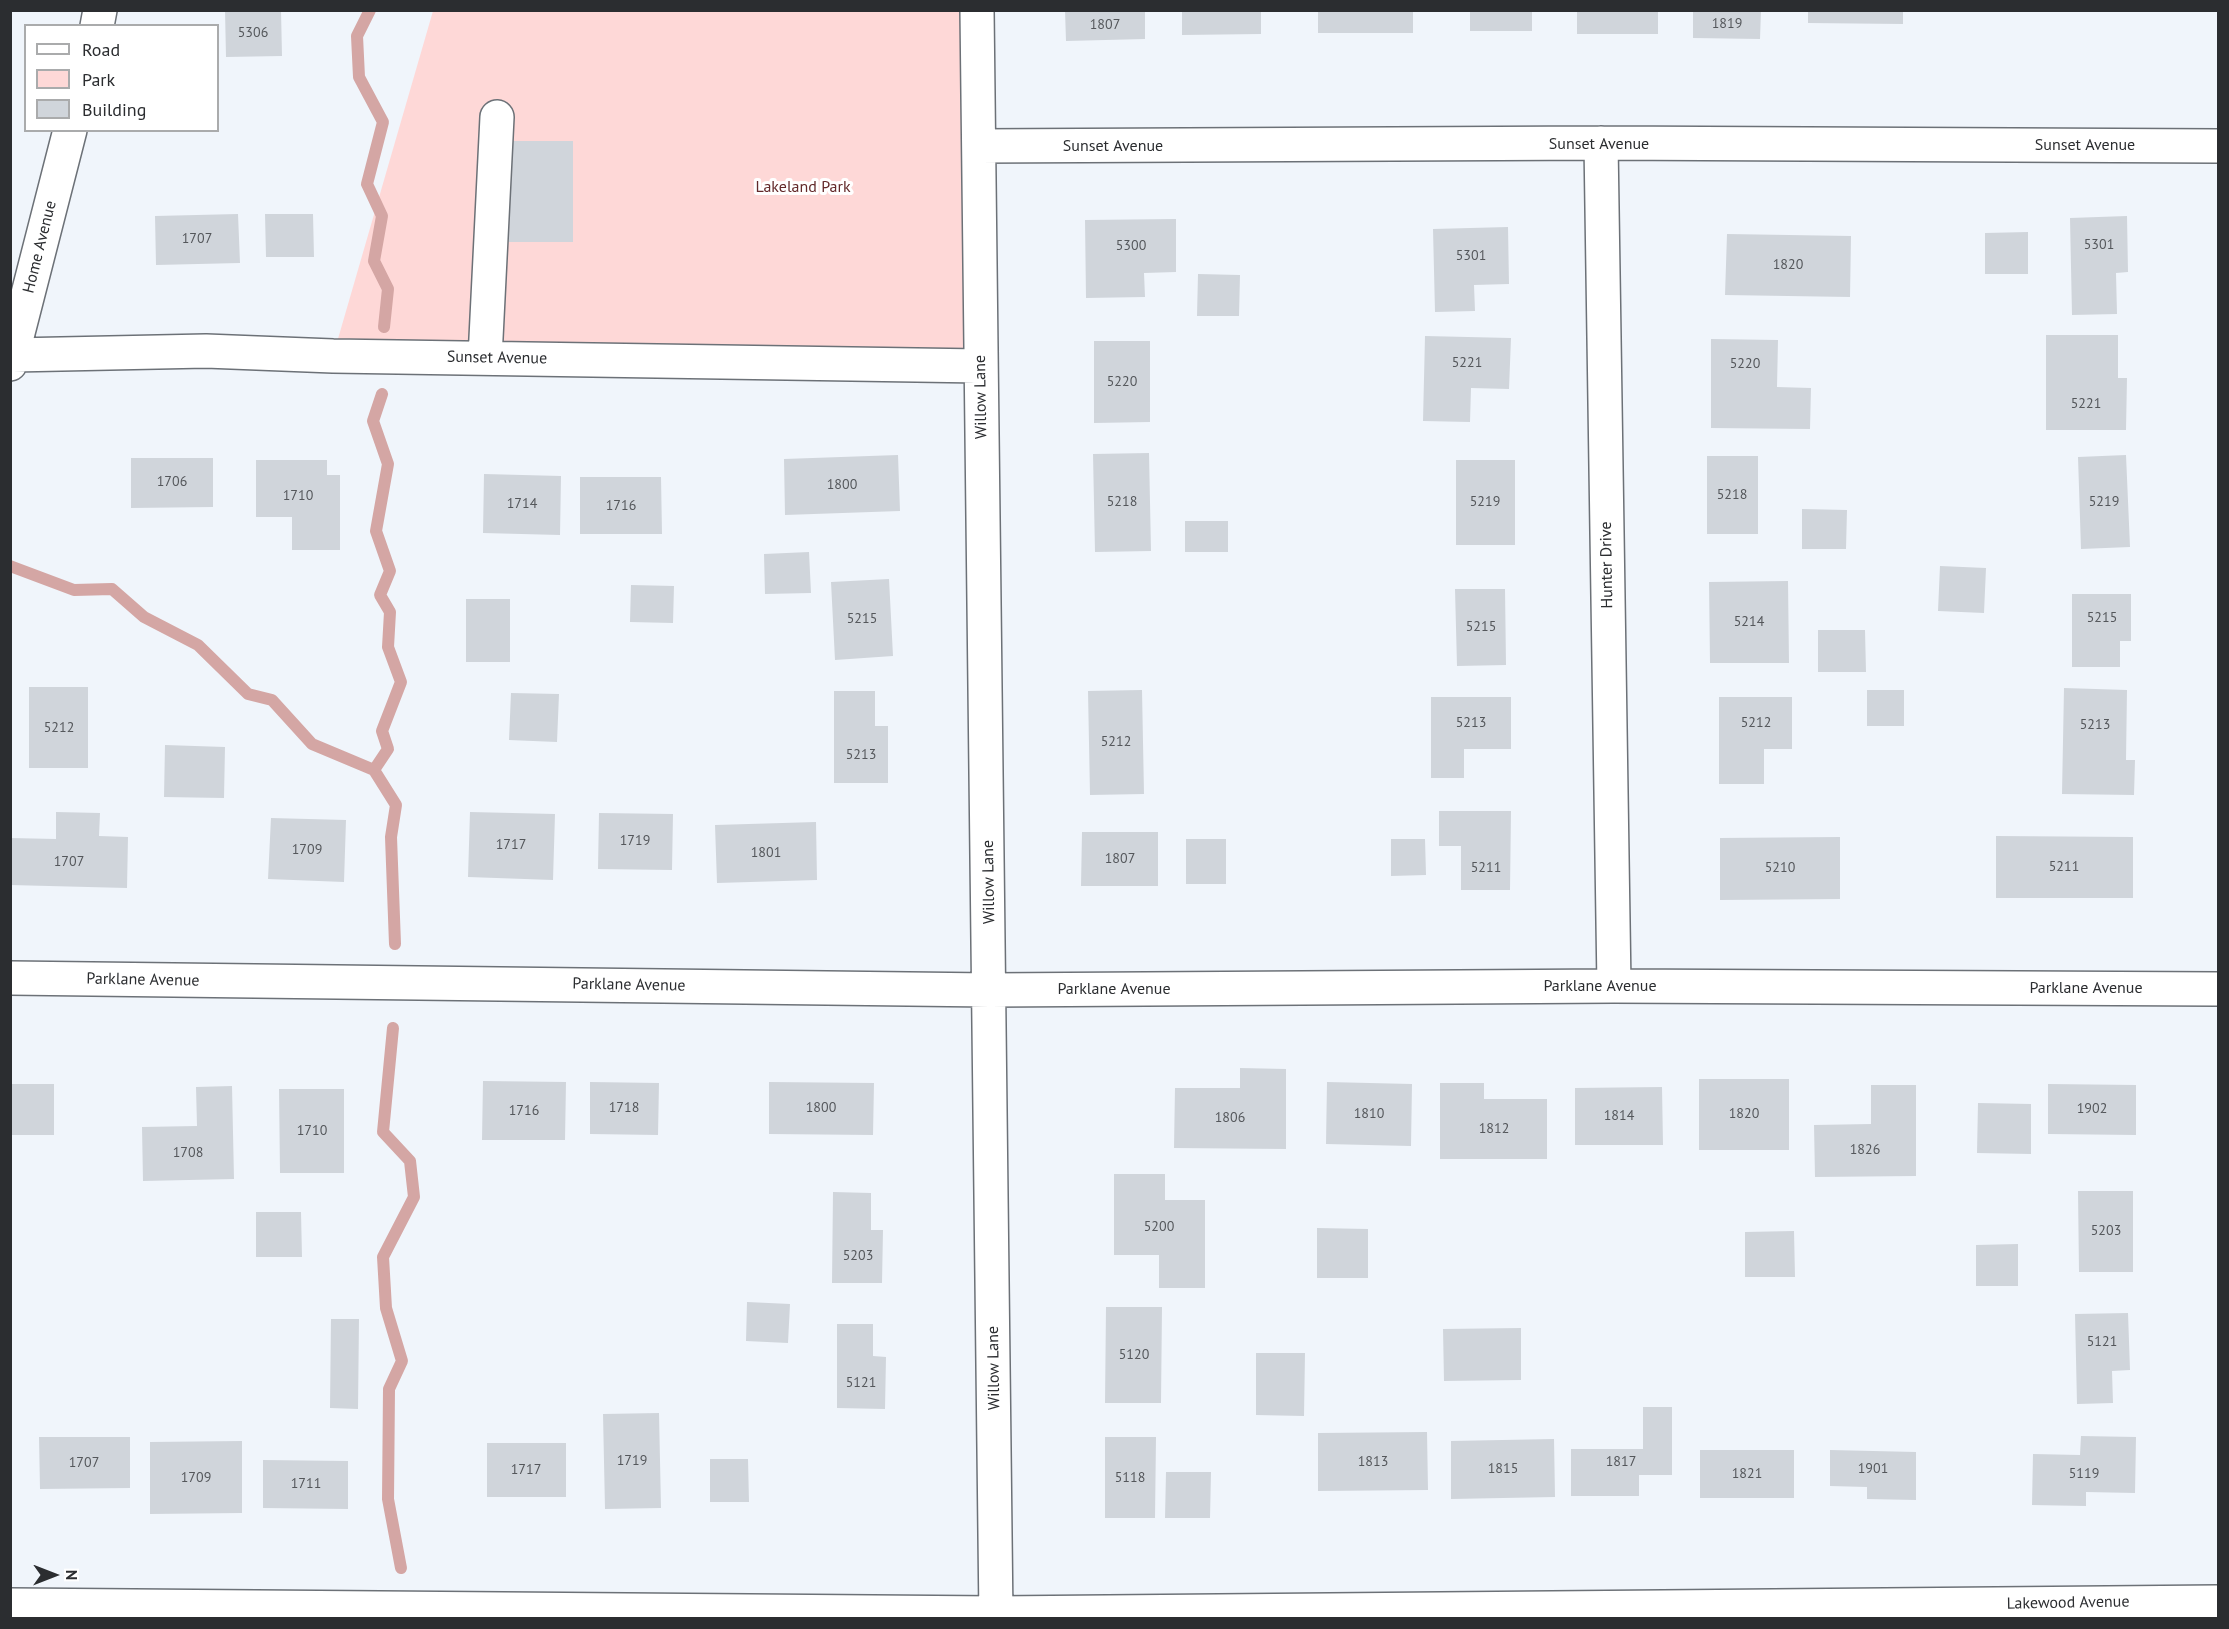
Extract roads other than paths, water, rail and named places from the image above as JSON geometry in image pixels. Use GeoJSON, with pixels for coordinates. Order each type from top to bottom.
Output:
{"type":"FeatureCollection","features":[{"type":"Feature","properties":{"kind":"street","name":"Willow Lane"},"geometry":{"type":"LineString","coordinates":[[977,10],[996,1616]]}},
{"type":"Feature","properties":{"kind":"street"},"geometry":{"type":"LineString","coordinates":[[485,358],[497,117]]}},
{"type":"Feature","properties":{"kind":"street","name":"Home Avenue"},"geometry":{"type":"LineString","coordinates":[[12,359],[69,132]]}},
{"type":"Feature","properties":{"kind":"street","name":"Sunset Avenue"},"geometry":{"type":"LineString","coordinates":[[979,146],[1601,144],[2218,146]]}},
{"type":"Feature","properties":{"kind":"street","name":"Hunter Drive"},"geometry":{"type":"LineString","coordinates":[[1601,144],[1614,986]]}},
{"type":"Feature","properties":{"kind":"street","name":"Sunset Avenue"},"geometry":{"type":"LineString","coordinates":[[12,359],[206,351],[981,366]]}},
{"type":"Feature","properties":{"kind":"street","name":"Parklane Avenue"},"geometry":{"type":"LineString","coordinates":[[10,978],[990,990],[1614,986],[2218,989]]}},
{"type":"Feature","properties":{"kind":"street","name":"Lakewood Avenue"},"geometry":{"type":"LineString","coordinates":[[10,1605],[996,1616],[2218,1602]]}},
{"type":"Feature","properties":{"kind":"waterway"},"geometry":{"type":"LineString","coordinates":[[370,10],[357,36],[359,77],[383,122],[367,184],[382,216],[374,261],[388,289],[384,327]]}},
{"type":"Feature","properties":{"kind":"waterway"},"geometry":{"type":"LineString","coordinates":[[374,770],[388,749],[382,731],[401,682],[388,647],[390,612],[380,595],[390,571],[376,531],[388,464],[373,421],[382,394]]}},
{"type":"Feature","properties":{"kind":"waterway"},"geometry":{"type":"LineString","coordinates":[[10,566],[74,590],[112,589],[144,617],[198,645],[248,694],[272,700],[312,744],[374,770],[396,805],[391,837],[395,944]]}},
{"type":"Feature","properties":{"kind":"waterway"},"geometry":{"type":"LineString","coordinates":[[393,1028],[383,1132],[410,1161],[414,1197],[383,1257],[386,1308],[402,1361],[389,1389],[388,1499],[401,1568]]}},
{"type":"Feature","properties":{"kind":"park label","name":"Lakeland Park"},"geometry":{"type":"Point","coordinates":[803,187]}}]}
